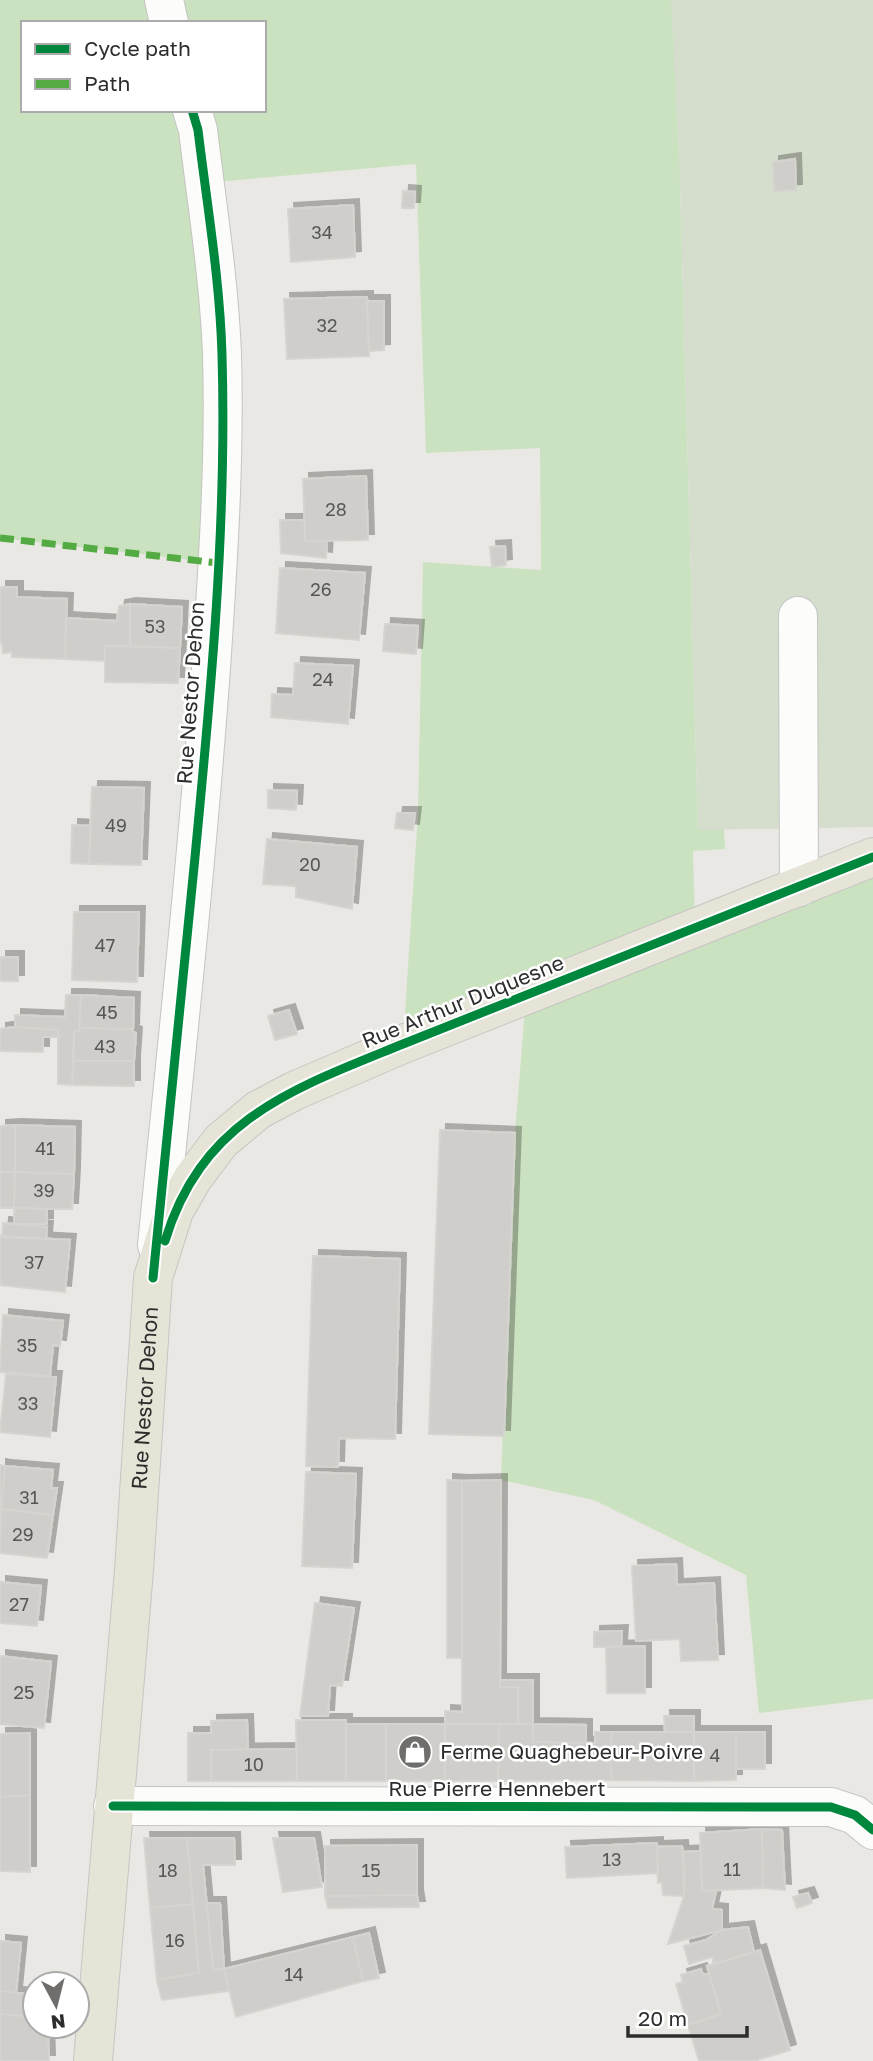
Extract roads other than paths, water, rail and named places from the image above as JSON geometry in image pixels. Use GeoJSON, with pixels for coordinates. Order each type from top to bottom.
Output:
{"type":"FeatureCollection","features":[{"type":"Feature","properties":{"kind":"main road","name":"Rue Arthur Duquesne"},"geometry":{"type":"LineString","coordinates":[[153,1278],[174,1211],[193,1178],[222,1141],[258,1110],[390,1049],[873,857]]}},
{"type":"Feature","properties":{"kind":"main road","name":"Rue Nestor Dehon"},"geometry":{"type":"LineString","coordinates":[[93,2061],[134,1570],[153,1278]]}},
{"type":"Feature","properties":{"kind":"street"},"geometry":{"type":"LineString","coordinates":[[163,0],[168,21]]}},
{"type":"Feature","properties":{"kind":"street","name":"Rue Nestor Dehon"},"geometry":{"type":"LineString","coordinates":[[153,1278],[205,751],[223,462],[222,352],[215,259],[198,130],[193,112]]}},
{"type":"Feature","properties":{"kind":"street"},"geometry":{"type":"LineString","coordinates":[[798,616],[799,887]]}},
{"type":"Feature","properties":{"kind":"street","name":"Rue Pierre Hennebert"},"geometry":{"type":"LineString","coordinates":[[113,1806],[831,1807],[855,1815],[873,1830]]}},
{"type":"Feature","properties":{"kind":"place","name":"Ferme Quaghebeur-Poivre"},"geometry":{"type":"Point","coordinates":[415,1752]}}]}
